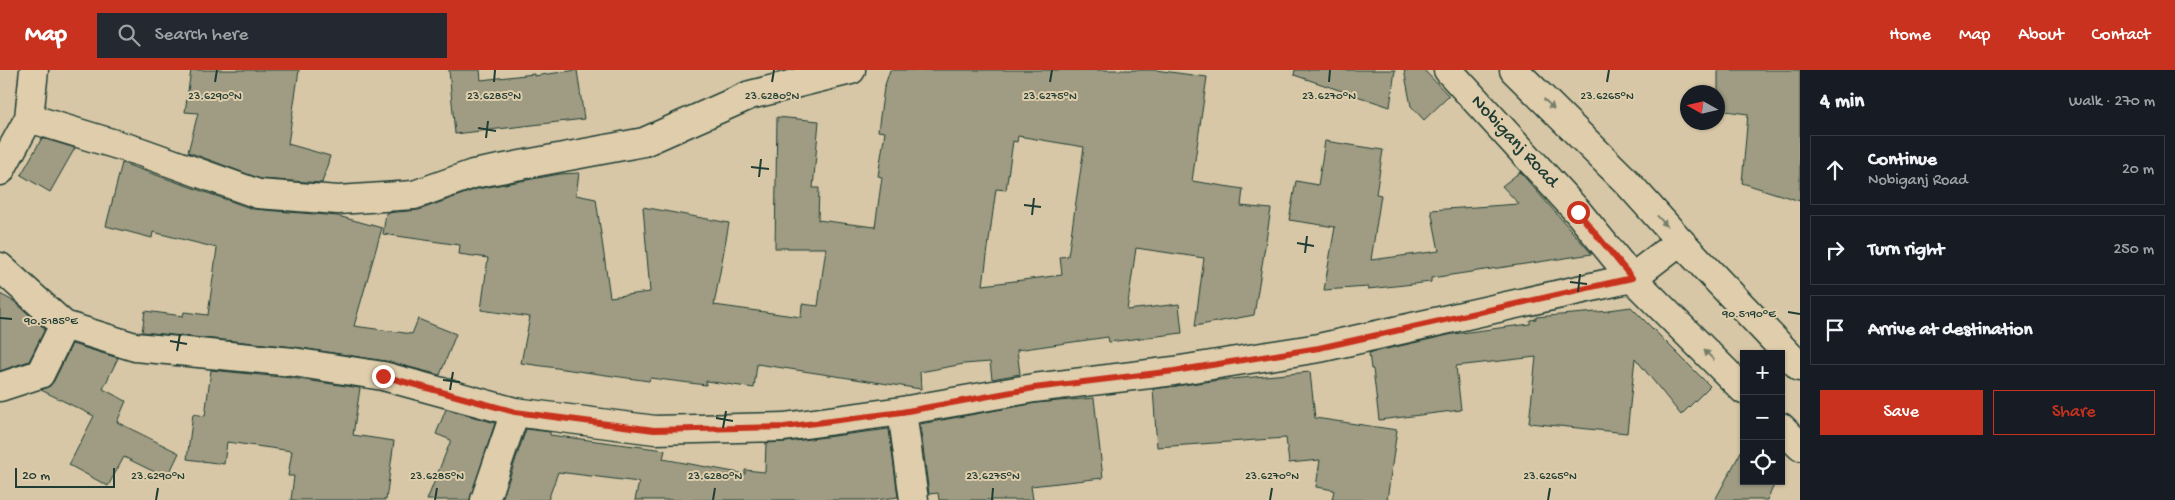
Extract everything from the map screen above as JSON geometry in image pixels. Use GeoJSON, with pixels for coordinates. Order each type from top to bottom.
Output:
{"type":"FeatureCollection","features":[{"type":"Feature","properties":{"kind":"street"},"geometry":{"type":"LineString","coordinates":[[0,170],[29,118],[34,70]]}},
{"type":"Feature","properties":{"kind":"street"},"geometry":{"type":"LineString","coordinates":[[29,118],[141,152],[258,194],[338,200],[414,195],[473,174],[644,142],[750,95],[851,70]]}},
{"type":"Feature","properties":{"kind":"street","name":"Nobiganj Road"},"geometry":{"type":"LineString","coordinates":[[1448,70],[1578,212],[1632,278],[1740,386]]}},
{"type":"Feature","properties":{"kind":"street"},"geometry":{"type":"LineString","coordinates":[[1514,70],[1626,181],[1680,241],[1800,367]]}},
{"type":"Feature","properties":{"kind":"street"},"geometry":{"type":"LineString","coordinates":[[0,267],[64,325],[135,347],[293,362],[383,376],[515,412],[654,430],[784,427],[902,412],[1034,388],[1174,371],[1319,348],[1632,278],[1680,241]]}},
{"type":"Feature","properties":{"kind":"street"},"geometry":{"type":"LineString","coordinates":[[0,387],[40,374],[64,325]]}},
{"type":"Feature","properties":{"kind":"street"},"geometry":{"type":"LineString","coordinates":[[485,500],[515,412]]}},
{"type":"Feature","properties":{"kind":"street"},"geometry":{"type":"LineString","coordinates":[[902,412],[914,500]]}},
{"type":"Feature","properties":{"kind":"street"},"geometry":{"type":"LineString","coordinates":[[1785,431],[1800,446]]}},
{"type":"Feature","properties":{"kind":"building"},"geometry":{"type":"Polygon","coordinates":[[[191,70],[299,70],[288,144],[330,156],[322,183],[261,179],[188,152],[198,113],[185,112],[191,70]]]}},
{"type":"Feature","properties":{"kind":"building"},"geometry":{"type":"Polygon","coordinates":[[[449,70],[480,70],[481,80],[534,74],[534,76],[577,70],[584,119],[455,134],[449,70]]]}},
{"type":"Feature","properties":{"kind":"building"},"geometry":{"type":"Polygon","coordinates":[[[890,70],[1155,70],[1207,77],[1192,181],[1243,189],[1241,206],[1271,209],[1254,315],[1195,326],[1204,258],[1136,248],[1127,310],[1179,304],[1182,333],[1109,342],[1108,337],[1017,350],[1020,374],[992,379],[990,362],[964,364],[920,372],[921,389],[757,364],[754,388],[706,381],[706,385],[650,378],[649,381],[521,363],[530,317],[481,310],[488,258],[459,254],[460,245],[383,234],[386,213],[419,210],[477,189],[560,174],[579,173],[576,195],[596,199],[610,297],[650,292],[643,207],[729,223],[714,305],[801,317],[802,304],[818,306],[826,248],[775,248],[777,117],[819,121],[813,188],[819,188],[818,220],[875,227],[882,177],[878,176],[885,132],[878,131],[884,88],[890,70]],[[1018,136],[1017,142],[1013,141],[1006,190],[996,189],[983,285],[1062,275],[1060,257],[1068,256],[1084,147],[1018,136]]]}},
{"type":"Feature","properties":{"kind":"building"},"geometry":{"type":"Polygon","coordinates":[[[1295,70],[1395,70],[1390,107],[1294,75],[1295,70]]]}},
{"type":"Feature","properties":{"kind":"building"},"geometry":{"type":"Polygon","coordinates":[[[1404,70],[1424,70],[1449,96],[1424,120],[1411,106],[1404,70]]]}},
{"type":"Feature","properties":{"kind":"building"},"geometry":{"type":"Polygon","coordinates":[[[1718,70],[1800,70],[1800,201],[1742,183],[1748,114],[1725,111],[1725,85],[1718,85],[1718,70]]]}},
{"type":"Feature","properties":{"kind":"building"},"geometry":{"type":"Polygon","coordinates":[[[42,138],[75,148],[50,192],[21,175],[42,138]]]}},
{"type":"Feature","properties":{"kind":"building"},"geometry":{"type":"Polygon","coordinates":[[[1325,141],[1383,150],[1376,194],[1381,195],[1371,260],[1439,251],[1431,210],[1519,204],[1502,186],[1520,172],[1592,254],[1431,278],[1431,282],[1368,289],[1368,287],[1324,290],[1335,227],[1289,220],[1296,181],[1318,185],[1325,141]]]}},
{"type":"Feature","properties":{"kind":"building"},"geometry":{"type":"Polygon","coordinates":[[[122,163],[253,209],[338,216],[382,228],[354,326],[412,334],[418,319],[456,334],[440,375],[386,361],[295,347],[142,332],[145,311],[183,316],[184,312],[208,315],[217,248],[153,232],[152,238],[106,226],[122,163]]]}},
{"type":"Feature","properties":{"kind":"building"},"geometry":{"type":"Polygon","coordinates":[[[0,294],[15,302],[45,329],[29,361],[0,371],[0,294]]]}},
{"type":"Feature","properties":{"kind":"building"},"geometry":{"type":"Polygon","coordinates":[[[1631,307],[1710,386],[1681,415],[1635,358],[1627,433],[1529,423],[1536,357],[1456,366],[1461,410],[1379,420],[1373,369],[1371,369],[1369,353],[1453,334],[1530,324],[1530,320],[1536,319],[1536,317],[1609,311],[1631,307]]]}},
{"type":"Feature","properties":{"kind":"building"},"geometry":{"type":"Polygon","coordinates":[[[72,344],[118,358],[103,389],[126,401],[117,422],[179,453],[167,478],[124,457],[108,486],[69,465],[94,416],[41,390],[50,386],[54,381],[72,344]]]}},
{"type":"Feature","properties":{"kind":"building"},"geometry":{"type":"Polygon","coordinates":[[[211,370],[291,378],[360,388],[353,435],[394,441],[386,500],[291,500],[294,476],[288,476],[292,451],[227,442],[224,464],[187,459],[193,414],[205,416],[211,370]]]}},
{"type":"Feature","properties":{"kind":"building"},"geometry":{"type":"Polygon","coordinates":[[[1310,372],[1315,418],[1397,430],[1387,500],[1332,500],[1334,490],[1316,487],[1320,460],[1289,463],[1286,438],[1157,447],[1153,389],[1220,380],[1310,372]]]}},
{"type":"Feature","properties":{"kind":"building"},"geometry":{"type":"Polygon","coordinates":[[[1094,398],[1103,478],[1031,486],[1033,500],[939,500],[938,493],[929,494],[920,424],[1036,403],[1094,398]]]}},
{"type":"Feature","properties":{"kind":"building"},"geometry":{"type":"Polygon","coordinates":[[[446,409],[495,423],[470,500],[427,500],[451,440],[436,434],[446,409]]]}},
{"type":"Feature","properties":{"kind":"building"},"geometry":{"type":"Polygon","coordinates":[[[526,429],[550,432],[550,435],[665,450],[663,459],[745,474],[745,470],[765,472],[766,443],[889,429],[898,497],[876,500],[635,500],[639,482],[558,472],[548,500],[502,500],[526,429]]]}},
{"type":"Feature","properties":{"kind":"building"},"geometry":{"type":"Polygon","coordinates":[[[1740,453],[1740,485],[1774,485],[1767,500],[1715,500],[1740,453]]]}},
{"type":"Feature","properties":{"kind":"route"},"geometry":{"type":"LineString","coordinates":[[383,376],[515,412],[654,430],[784,427],[902,412],[1034,388],[1174,371],[1319,348],[1632,278],[1578,212]]}}]}
